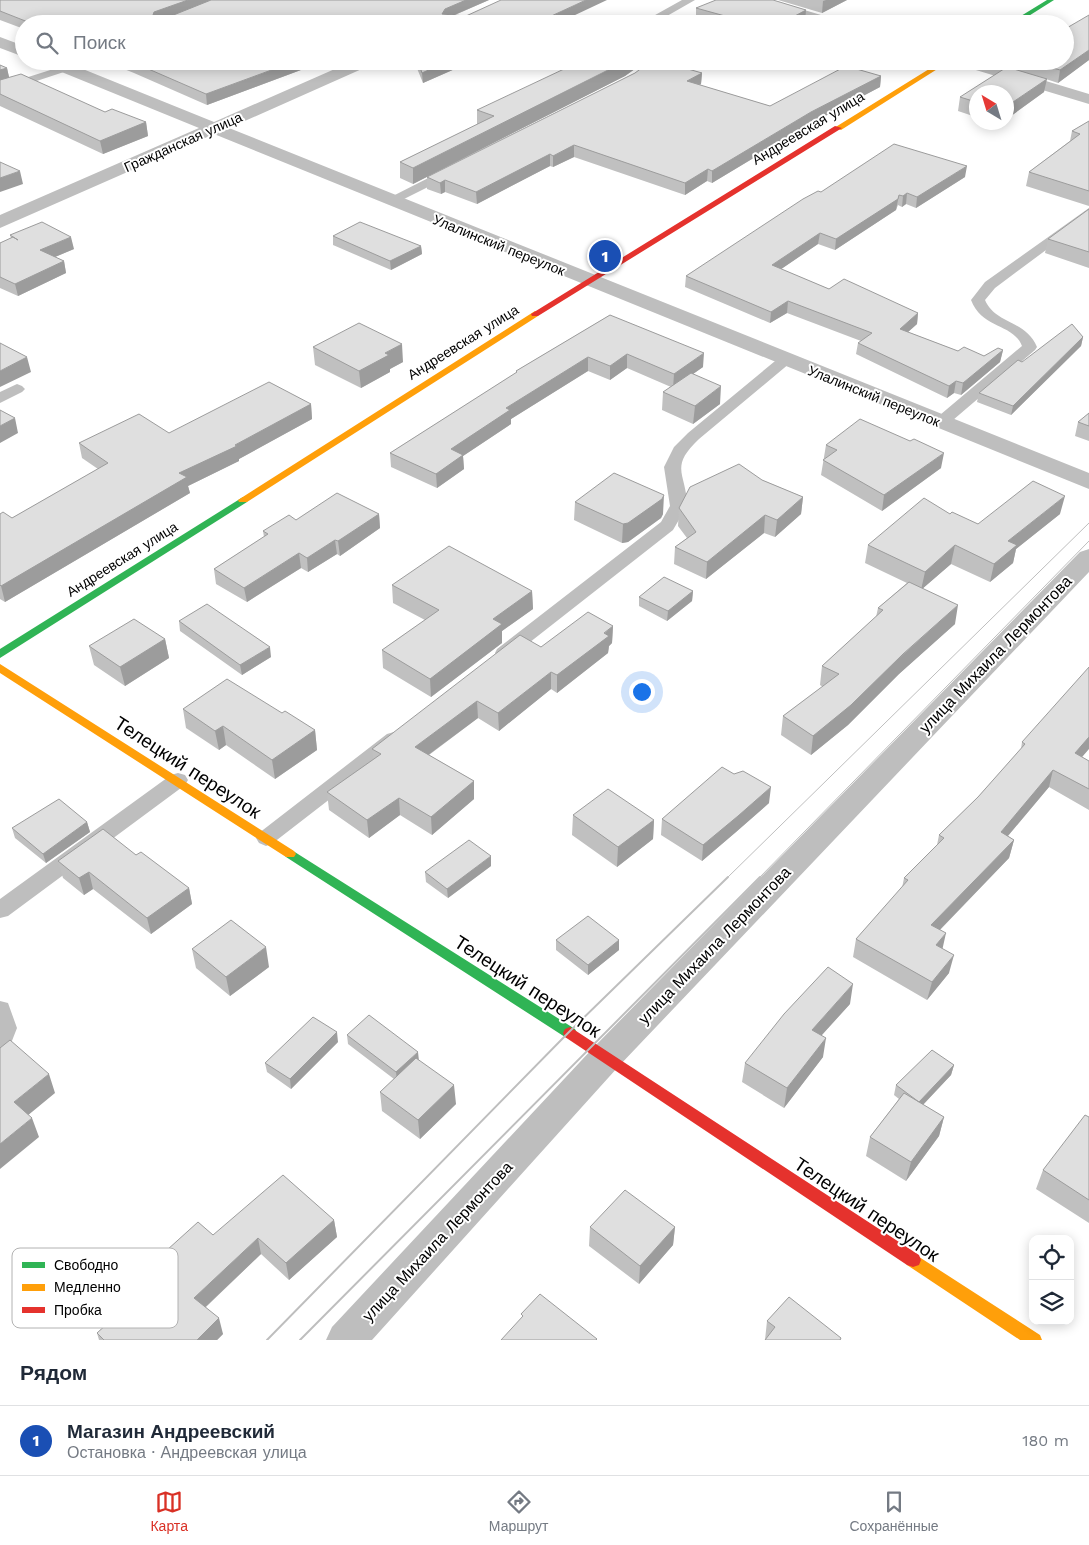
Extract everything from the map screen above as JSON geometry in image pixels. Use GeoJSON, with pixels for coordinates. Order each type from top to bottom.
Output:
{"type":"FeatureCollection","features":[{"type":"Feature","properties":{"kind":"street"},"geometry":{"type":"LineString","coordinates":[[755,0],[805,15]]}},
{"type":"Feature","properties":{"kind":"street"},"geometry":{"type":"LineString","coordinates":[[1026,15],[1051,0]]}},
{"type":"Feature","properties":{"kind":"street"},"geometry":{"type":"LineString","coordinates":[[0,42],[15,48]]}},
{"type":"Feature","properties":{"kind":"street","name":"Улалинский переулок"},"geometry":{"type":"LineString","coordinates":[[73,70],[587,281],[1089,482]]}},
{"type":"Feature","properties":{"kind":"street","name":"Гражданская улица"},"geometry":{"type":"LineString","coordinates":[[0,222],[347,70]]}},
{"type":"Feature","properties":{"kind":"street","name":"Андреевская улица"},"geometry":{"type":"LineString","coordinates":[[0,654],[587,281],[932,70]]}},
{"type":"Feature","properties":{"kind":"street"},"geometry":{"type":"LineString","coordinates":[[992,70],[1089,99]]}},
{"type":"Feature","properties":{"kind":"street","name":"улица Михаила Лермонтова"},"geometry":{"type":"LineString","coordinates":[[346,1340],[606,1057],[1089,557]]}},
{"type":"Feature","properties":{"kind":"street","name":"Телецкий переулок"},"geometry":{"type":"LineString","coordinates":[[0,668],[178,780],[606,1057],[1034,1340]]}},
{"type":"Feature","properties":{"kind":"lane"},"geometry":{"type":"LineString","coordinates":[[661,15],[690,0]]}},
{"type":"Feature","properties":{"kind":"lane"},"geometry":{"type":"LineString","coordinates":[[0,90],[41,70]]}},
{"type":"Feature","properties":{"kind":"lane"},"geometry":{"type":"LineString","coordinates":[[392,200],[462,165]]}},
{"type":"Feature","properties":{"kind":"lane"},"geometry":{"type":"LineString","coordinates":[[940,423],[1030,348],[1028,339],[1022,333],[984,314],[979,308],[978,300],[990,285],[1089,212]]}},
{"type":"Feature","properties":{"kind":"lane"},"geometry":{"type":"LineString","coordinates":[[494,661],[667,526],[679,512],[681,505],[673,484],[672,470],[682,446],[785,360]]}},
{"type":"Feature","properties":{"kind":"lane"},"geometry":{"type":"LineString","coordinates":[[0,398],[17,389]]}},
{"type":"Feature","properties":{"kind":"lane"},"geometry":{"type":"LineString","coordinates":[[266,838],[408,728]]}},
{"type":"Feature","properties":{"kind":"lane"},"geometry":{"type":"LineString","coordinates":[[0,910],[178,780]]}},
{"type":"Feature","properties":{"kind":"lane"},"geometry":{"type":"LineString","coordinates":[[0,1010],[5,1028],[0,1044]]}},
{"type":"Feature","properties":{"kind":"building"},"geometry":{"type":"Polygon","coordinates":[[[0,0],[188,0],[154,12],[153,15],[15,15],[15,17],[0,11],[0,0]]]}},
{"type":"Feature","properties":{"kind":"building"},"geometry":{"type":"Polygon","coordinates":[[[211,0],[466,0],[445,9],[442,14],[454,15],[174,15],[211,0]]]}},
{"type":"Feature","properties":{"kind":"building"},"geometry":{"type":"Polygon","coordinates":[[[501,0],[586,0],[554,15],[468,15],[501,0]]]}},
{"type":"Feature","properties":{"kind":"building"},"geometry":{"type":"Polygon","coordinates":[[[716,0],[773,0],[806,10],[797,15],[721,15],[696,8],[716,0]]]}},
{"type":"Feature","properties":{"kind":"building"},"geometry":{"type":"Polygon","coordinates":[[[1089,15],[1089,50],[1074,60],[1074,24],[1089,15]]]}},
{"type":"Feature","properties":{"kind":"building"},"geometry":{"type":"Polygon","coordinates":[[[0,65],[7,68],[0,70],[0,65]]]}},
{"type":"Feature","properties":{"kind":"building"},"geometry":{"type":"Polygon","coordinates":[[[151,70],[271,70],[206,94],[151,70]]]}},
{"type":"Feature","properties":{"kind":"building"},"geometry":{"type":"Polygon","coordinates":[[[562,70],[608,70],[413,168],[400,162],[494,116],[477,110],[562,70]]]}},
{"type":"Feature","properties":{"kind":"building"},"geometry":{"type":"Polygon","coordinates":[[[639,70],[692,70],[702,73],[687,81],[770,106],[838,70],[860,70],[881,76],[811,112],[712,171],[708,169],[685,183],[574,145],[553,156],[550,154],[476,192],[445,180],[440,183],[427,177],[639,70]]]}},
{"type":"Feature","properties":{"kind":"building"},"geometry":{"type":"Polygon","coordinates":[[[1002,70],[1017,70],[1047,79],[1014,101],[1014,85],[979,85],[1002,70]]]}},
{"type":"Feature","properties":{"kind":"building"},"geometry":{"type":"Polygon","coordinates":[[[21,74],[105,112],[112,109],[146,122],[100,141],[0,94],[0,80],[21,74]]]}},
{"type":"Feature","properties":{"kind":"building"},"geometry":{"type":"Polygon","coordinates":[[[969,91],[969,100],[960,97],[969,91]]]}},
{"type":"Feature","properties":{"kind":"building"},"geometry":{"type":"Polygon","coordinates":[[[1089,121],[1089,191],[1029,172],[1080,134],[1072,131],[1089,121]]]}},
{"type":"Feature","properties":{"kind":"building"},"geometry":{"type":"Polygon","coordinates":[[[894,144],[967,166],[917,197],[907,193],[903,196],[899,195],[898,199],[836,239],[820,233],[772,265],[829,289],[844,279],[918,313],[900,329],[958,351],[964,347],[984,356],[998,348],[1003,350],[963,383],[956,381],[949,386],[858,343],[872,333],[788,301],[771,312],[686,276],[803,199],[818,191],[821,192],[894,144]]]}},
{"type":"Feature","properties":{"kind":"building"},"geometry":{"type":"Polygon","coordinates":[[[0,162],[20,171],[0,178],[0,162]]]}},
{"type":"Feature","properties":{"kind":"building"},"geometry":{"type":"Polygon","coordinates":[[[1089,209],[1089,252],[1048,239],[1089,209]]]}},
{"type":"Feature","properties":{"kind":"building"},"geometry":{"type":"Polygon","coordinates":[[[42,222],[71,237],[40,250],[64,261],[15,284],[0,277],[0,243],[13,237],[18,240],[10,235],[42,222]]]}},
{"type":"Feature","properties":{"kind":"building"},"geometry":{"type":"Polygon","coordinates":[[[360,222],[421,246],[390,261],[333,236],[360,222]]]}},
{"type":"Feature","properties":{"kind":"building"},"geometry":{"type":"Polygon","coordinates":[[[610,315],[704,353],[674,374],[627,354],[610,366],[588,357],[506,408],[510,410],[451,449],[463,455],[436,474],[390,453],[516,371],[610,315]]]}},
{"type":"Feature","properties":{"kind":"building"},"geometry":{"type":"Polygon","coordinates":[[[359,323],[402,344],[385,353],[389,355],[359,371],[313,347],[359,323]]]}},
{"type":"Feature","properties":{"kind":"building"},"geometry":{"type":"Polygon","coordinates":[[[1072,324],[1083,337],[1013,406],[979,393],[1018,360],[1022,362],[1072,324]]]}},
{"type":"Feature","properties":{"kind":"building"},"geometry":{"type":"Polygon","coordinates":[[[0,343],[27,357],[0,371],[0,343]]]}},
{"type":"Feature","properties":{"kind":"building"},"geometry":{"type":"Polygon","coordinates":[[[691,373],[721,386],[695,406],[663,392],[691,373]]]}},
{"type":"Feature","properties":{"kind":"building"},"geometry":{"type":"Polygon","coordinates":[[[269,382],[311,404],[235,445],[237,446],[179,473],[187,477],[0,585],[0,514],[3,512],[12,518],[108,463],[79,443],[139,414],[169,433],[269,382]]]}},
{"type":"Feature","properties":{"kind":"building"},"geometry":{"type":"Polygon","coordinates":[[[0,410],[15,418],[0,426],[0,410]]]}},
{"type":"Feature","properties":{"kind":"building"},"geometry":{"type":"Polygon","coordinates":[[[1089,413],[1089,426],[1078,422],[1089,413]]]}},
{"type":"Feature","properties":{"kind":"building"},"geometry":{"type":"Polygon","coordinates":[[[860,419],[910,441],[914,439],[944,453],[884,495],[823,460],[837,450],[826,445],[860,419]]]}},
{"type":"Feature","properties":{"kind":"building"},"geometry":{"type":"Polygon","coordinates":[[[739,464],[762,480],[803,497],[777,520],[765,515],[707,562],[675,547],[696,532],[679,508],[690,487],[739,464]]]}},
{"type":"Feature","properties":{"kind":"building"},"geometry":{"type":"Polygon","coordinates":[[[614,473],[664,495],[662,499],[628,523],[623,524],[575,502],[614,473]]]}},
{"type":"Feature","properties":{"kind":"building"},"geometry":{"type":"Polygon","coordinates":[[[1033,481],[1065,496],[1008,541],[1017,545],[994,564],[955,545],[925,572],[868,545],[924,498],[950,514],[952,512],[978,524],[1033,481]]]}},
{"type":"Feature","properties":{"kind":"building"},"geometry":{"type":"Polygon","coordinates":[[[337,493],[379,514],[338,541],[335,540],[307,558],[299,553],[244,588],[214,569],[268,534],[263,531],[289,515],[296,520],[337,493]]]}},
{"type":"Feature","properties":{"kind":"building"},"geometry":{"type":"Polygon","coordinates":[[[449,546],[532,591],[493,619],[502,624],[430,679],[382,650],[439,610],[392,585],[449,546]]]}},
{"type":"Feature","properties":{"kind":"building"},"geometry":{"type":"Polygon","coordinates":[[[664,577],[693,591],[668,611],[639,597],[664,577]]]}},
{"type":"Feature","properties":{"kind":"building"},"geometry":{"type":"Polygon","coordinates":[[[909,582],[958,605],[903,654],[851,705],[813,736],[783,716],[839,674],[822,666],[883,610],[878,608],[909,582]]]}},
{"type":"Feature","properties":{"kind":"building"},"geometry":{"type":"Polygon","coordinates":[[[207,604],[270,647],[240,665],[179,621],[207,604]]]}},
{"type":"Feature","properties":{"kind":"building"},"geometry":{"type":"Polygon","coordinates":[[[588,612],[613,626],[604,633],[609,636],[557,675],[551,672],[498,713],[477,701],[415,747],[474,781],[431,817],[399,798],[367,820],[327,792],[381,754],[372,749],[520,635],[541,647],[588,612]]]}},
{"type":"Feature","properties":{"kind":"building"},"geometry":{"type":"Polygon","coordinates":[[[134,619],[165,639],[120,667],[89,646],[134,619]]]}},
{"type":"Feature","properties":{"kind":"building"},"geometry":{"type":"Polygon","coordinates":[[[1089,667],[1089,737],[1075,753],[1089,761],[1089,789],[1053,770],[1001,832],[1014,840],[931,925],[946,933],[936,945],[954,955],[932,982],[856,939],[908,880],[904,878],[944,838],[939,835],[978,797],[1025,744],[1022,742],[1089,667]]]}},
{"type":"Feature","properties":{"kind":"building"},"geometry":{"type":"Polygon","coordinates":[[[227,679],[282,713],[285,711],[315,730],[272,760],[223,726],[215,731],[183,709],[227,679]]]}},
{"type":"Feature","properties":{"kind":"building"},"geometry":{"type":"Polygon","coordinates":[[[722,767],[734,774],[743,771],[771,787],[703,845],[662,819],[722,767]]]}},
{"type":"Feature","properties":{"kind":"building"},"geometry":{"type":"Polygon","coordinates":[[[608,789],[654,820],[618,847],[573,815],[608,789]]]}},
{"type":"Feature","properties":{"kind":"building"},"geometry":{"type":"Polygon","coordinates":[[[59,799],[87,822],[43,854],[12,828],[59,799]]]}},
{"type":"Feature","properties":{"kind":"building"},"geometry":{"type":"Polygon","coordinates":[[[103,829],[136,855],[141,852],[189,888],[147,918],[89,872],[79,878],[58,861],[103,829]]]}},
{"type":"Feature","properties":{"kind":"building"},"geometry":{"type":"Polygon","coordinates":[[[469,840],[491,856],[447,889],[425,872],[469,840]]]}},
{"type":"Feature","properties":{"kind":"building"},"geometry":{"type":"Polygon","coordinates":[[[588,916],[619,940],[588,965],[556,940],[588,916]]]}},
{"type":"Feature","properties":{"kind":"building"},"geometry":{"type":"Polygon","coordinates":[[[231,920],[266,947],[226,977],[192,949],[231,920]]]}},
{"type":"Feature","properties":{"kind":"building"},"geometry":{"type":"Polygon","coordinates":[[[828,967],[853,984],[812,1030],[826,1038],[787,1088],[745,1063],[784,1014],[828,967]]]}},
{"type":"Feature","properties":{"kind":"building"},"geometry":{"type":"Polygon","coordinates":[[[369,1015],[418,1052],[396,1072],[347,1035],[369,1015]]]}},
{"type":"Feature","properties":{"kind":"building"},"geometry":{"type":"Polygon","coordinates":[[[313,1017],[337,1032],[290,1079],[265,1063],[313,1017]]]}},
{"type":"Feature","properties":{"kind":"building"},"geometry":{"type":"Polygon","coordinates":[[[10,1040],[49,1074],[14,1102],[32,1118],[0,1144],[0,1048],[10,1040]]]}},
{"type":"Feature","properties":{"kind":"building"},"geometry":{"type":"Polygon","coordinates":[[[932,1050],[954,1065],[919,1102],[896,1085],[932,1050]]]}},
{"type":"Feature","properties":{"kind":"building"},"geometry":{"type":"Polygon","coordinates":[[[416,1058],[454,1085],[418,1120],[380,1092],[416,1058]]]}},
{"type":"Feature","properties":{"kind":"building"},"geometry":{"type":"Polygon","coordinates":[[[904,1093],[944,1117],[911,1162],[870,1137],[904,1093]]]}},
{"type":"Feature","properties":{"kind":"building"},"geometry":{"type":"Polygon","coordinates":[[[1085,1115],[1089,1117],[1089,1200],[1043,1170],[1085,1115]]]}},
{"type":"Feature","properties":{"kind":"building"},"geometry":{"type":"Polygon","coordinates":[[[283,1175],[334,1220],[286,1263],[258,1238],[194,1298],[219,1318],[197,1340],[104,1340],[97,1333],[103,1328],[178,1328],[178,1248],[169,1248],[198,1222],[213,1235],[283,1175]]]}},
{"type":"Feature","properties":{"kind":"building"},"geometry":{"type":"Polygon","coordinates":[[[625,1190],[675,1227],[640,1266],[590,1227],[625,1190]]]}},
{"type":"Feature","properties":{"kind":"building"},"geometry":{"type":"Polygon","coordinates":[[[540,1294],[597,1339],[501,1340],[523,1316],[521,1314],[540,1294]]]}},
{"type":"Feature","properties":{"kind":"building"},"geometry":{"type":"Polygon","coordinates":[[[789,1297],[841,1338],[840,1340],[765,1340],[775,1327],[767,1321],[789,1297]]]}},
{"type":"Feature","properties":{"kind":"tram line"},"geometry":{"type":"LineString","coordinates":[[727,878],[1089,523]]}},
{"type":"Feature","properties":{"kind":"tram line"},"geometry":{"type":"LineString","coordinates":[[759,878],[1089,541]]}},
{"type":"Feature","properties":{"kind":"tram line"},"geometry":{"type":"LineString","coordinates":[[267,1340],[568,1033],[728,877]]}},
{"type":"Feature","properties":{"kind":"tram line"},"geometry":{"type":"LineString","coordinates":[[300,1340],[760,877]]}},
{"type":"Feature","properties":{"kind":"traffic: fast"},"geometry":{"type":"LineString","coordinates":[[1026,15],[1051,0]]}},
{"type":"Feature","properties":{"kind":"traffic: fast"},"geometry":{"type":"LineString","coordinates":[[0,654],[243,500]]}},
{"type":"Feature","properties":{"kind":"traffic: fast"},"geometry":{"type":"LineString","coordinates":[[290,854],[570,1033]]}},
{"type":"Feature","properties":{"kind":"traffic: slow"},"geometry":{"type":"LineString","coordinates":[[838,128],[932,70]]}},
{"type":"Feature","properties":{"kind":"traffic: slow"},"geometry":{"type":"LineString","coordinates":[[243,500],[535,314]]}},
{"type":"Feature","properties":{"kind":"traffic: slow"},"geometry":{"type":"LineString","coordinates":[[0,668],[290,854]]}},
{"type":"Feature","properties":{"kind":"traffic: slow"},"geometry":{"type":"LineString","coordinates":[[913,1260],[1034,1340]]}},
{"type":"Feature","properties":{"kind":"traffic: jam"},"geometry":{"type":"LineString","coordinates":[[535,314],[838,128]]}},
{"type":"Feature","properties":{"kind":"traffic: jam"},"geometry":{"type":"LineString","coordinates":[[570,1033],[913,1260]]}},
{"type":"Feature","properties":{"kind":"place","name":"Магазин Андреевский"},"geometry":{"type":"Point","coordinates":[605,256]}}]}
